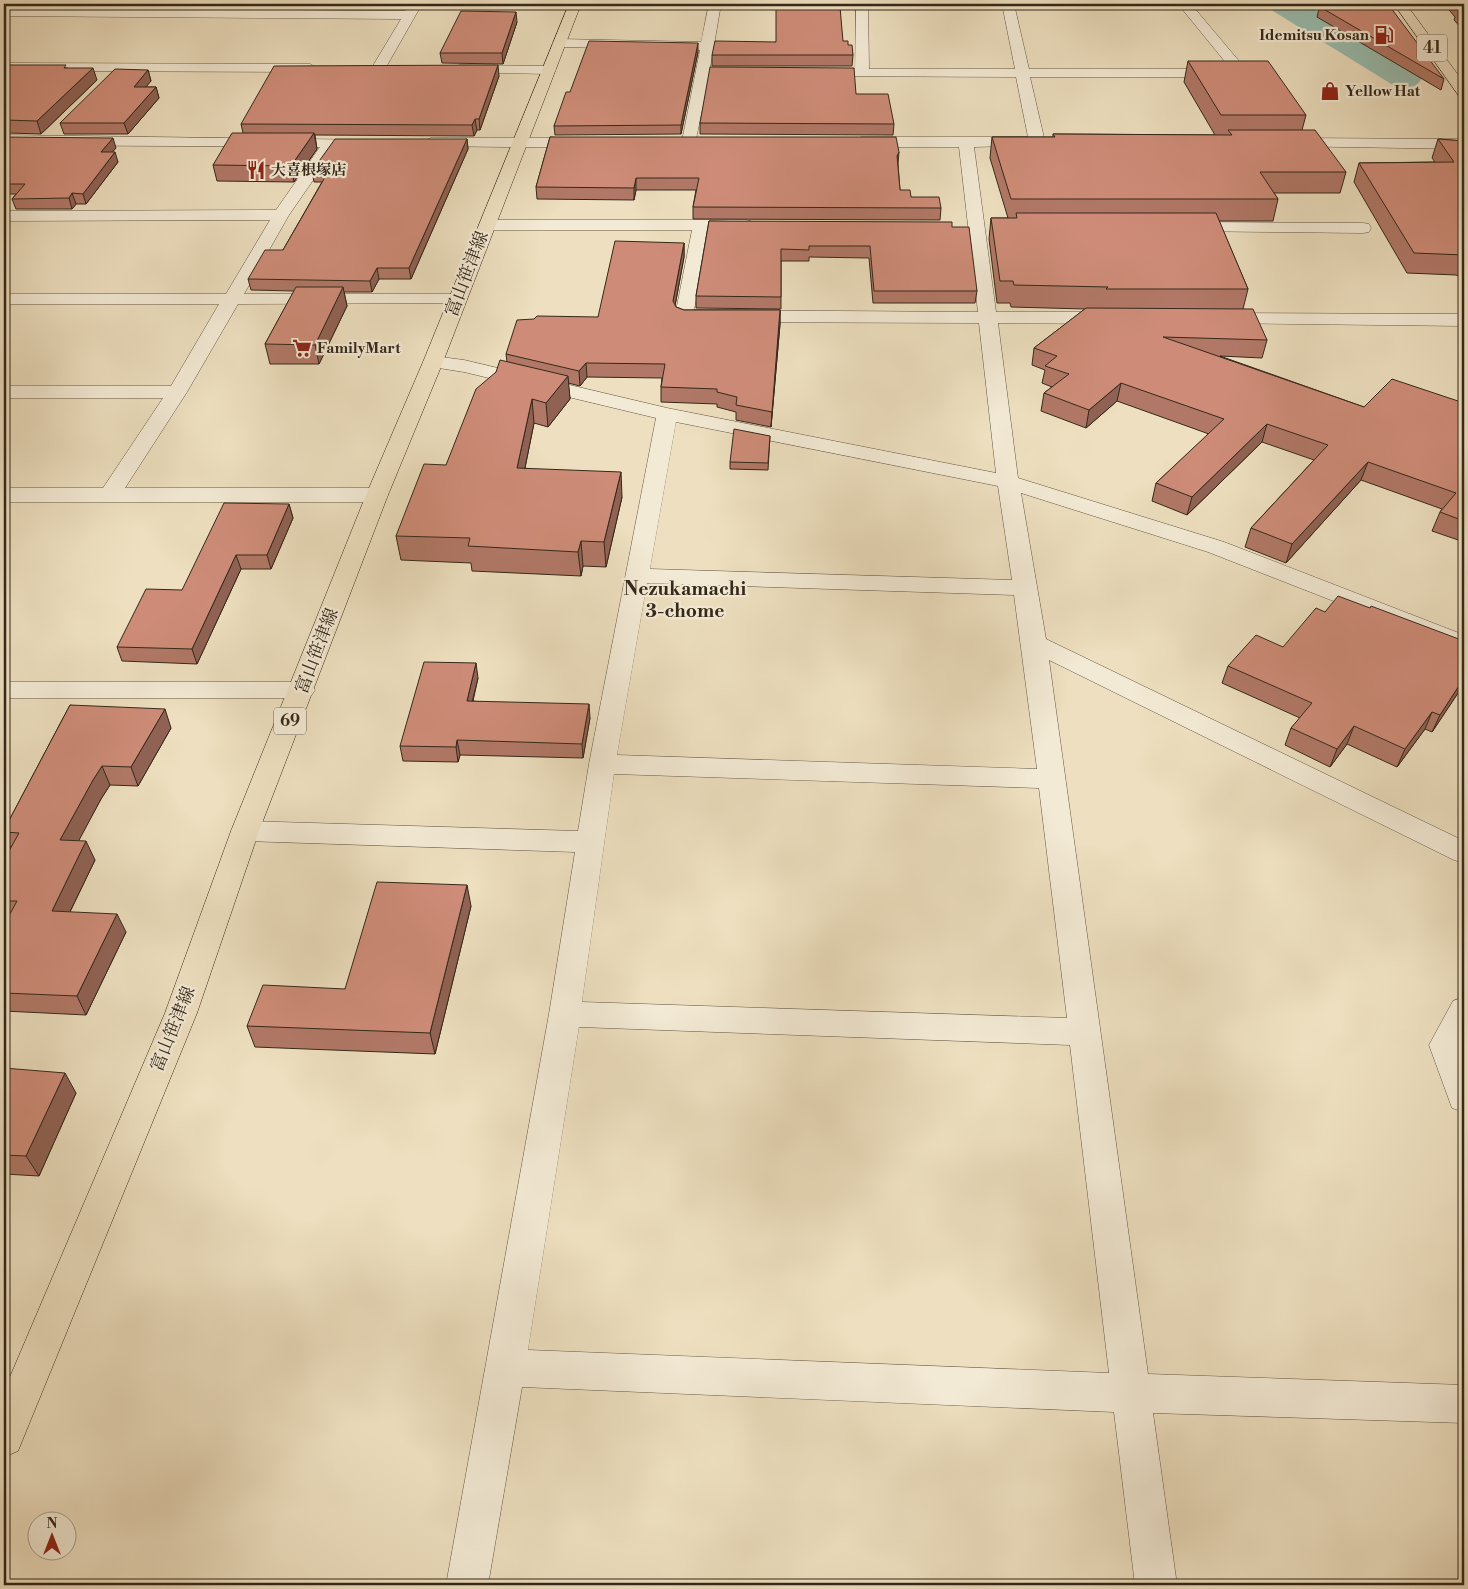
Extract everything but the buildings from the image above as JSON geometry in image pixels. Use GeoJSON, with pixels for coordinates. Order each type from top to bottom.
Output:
{"type":"FeatureCollection","features":[{"type":"Feature","properties":{"kind":"main road","name":"富山笹津線"},"geometry":{"type":"LineString","coordinates":[[6,1425],[181,1013],[246,831],[377,495],[433,362],[518,143],[576,4]]}},
{"type":"Feature","properties":{"kind":"main road","name":"41"},"geometry":{"type":"LineString","coordinates":[[1400,4],[1464,93]]}},
{"type":"Feature","properties":{"kind":"street"},"geometry":{"type":"LineString","coordinates":[[690,141],[715,4]]}},
{"type":"Feature","properties":{"kind":"street"},"geometry":{"type":"LineString","coordinates":[[862,4],[862,73]]}},
{"type":"Feature","properties":{"kind":"street"},"geometry":{"type":"LineString","coordinates":[[848,142],[1042,142],[1008,4]]}},
{"type":"Feature","properties":{"kind":"street"},"geometry":{"type":"LineString","coordinates":[[802,73],[1242,73],[1184,4]]}},
{"type":"Feature","properties":{"kind":"street"},"geometry":{"type":"LineString","coordinates":[[4,12],[203,8],[412,10]]}},
{"type":"Feature","properties":{"kind":"street"},"geometry":{"type":"LineString","coordinates":[[397,69],[373,69],[412,10]]}},
{"type":"Feature","properties":{"kind":"street"},"geometry":{"type":"LineString","coordinates":[[559,43],[706,46]]}},
{"type":"Feature","properties":{"kind":"street"},"geometry":{"type":"LineString","coordinates":[[4,67],[329,68]]}},
{"type":"Feature","properties":{"kind":"street"},"geometry":{"type":"LineString","coordinates":[[107,81],[120,68]]}},
{"type":"Feature","properties":{"kind":"street"},"geometry":{"type":"LineString","coordinates":[[445,69],[549,70]]}},
{"type":"Feature","properties":{"kind":"street"},"geometry":{"type":"LineString","coordinates":[[702,72],[762,73]]}},
{"type":"Feature","properties":{"kind":"street"},"geometry":{"type":"LineString","coordinates":[[46,140],[60,127]]}},
{"type":"Feature","properties":{"kind":"street"},"geometry":{"type":"LineString","coordinates":[[4,140],[380,143]]}},
{"type":"Feature","properties":{"kind":"street"},"geometry":{"type":"LineString","coordinates":[[671,142],[710,141]]}},
{"type":"Feature","properties":{"kind":"street"},"geometry":{"type":"LineString","coordinates":[[420,143],[596,142]]}},
{"type":"Feature","properties":{"kind":"street"},"geometry":{"type":"LineString","coordinates":[[966,142],[1008,482],[1034,643],[1050,779],[1156,1585]]}},
{"type":"Feature","properties":{"kind":"street"},"geometry":{"type":"LineString","coordinates":[[110,495],[177,392],[281,215],[331,143]]}},
{"type":"Feature","properties":{"kind":"street"},"geometry":{"type":"LineString","coordinates":[[1276,143],[1464,144]]}},
{"type":"Feature","properties":{"kind":"street"},"geometry":{"type":"LineString","coordinates":[[4,216],[281,215]]}},
{"type":"Feature","properties":{"kind":"street"},"geometry":{"type":"LineString","coordinates":[[486,225],[760,225]]}},
{"type":"Feature","properties":{"kind":"street"},"geometry":{"type":"LineString","coordinates":[[701,225],[684,316],[1128,319]]}},
{"type":"Feature","properties":{"kind":"street"},"geometry":{"type":"LineString","coordinates":[[1164,227],[1363,228]]}},
{"type":"Feature","properties":{"kind":"street"},"geometry":{"type":"LineString","coordinates":[[4,299],[458,299]]}},
{"type":"Feature","properties":{"kind":"street"},"geometry":{"type":"LineString","coordinates":[[1207,319],[1464,320]]}},
{"type":"Feature","properties":{"kind":"street"},"geometry":{"type":"LineString","coordinates":[[433,362],[464,366],[667,414],[1008,482],[1216,547],[1464,644]]}},
{"type":"Feature","properties":{"kind":"street"},"geometry":{"type":"LineString","coordinates":[[4,392],[177,392]]}},
{"type":"Feature","properties":{"kind":"street"},"geometry":{"type":"LineString","coordinates":[[467,1585],[506,1368],[565,1014],[602,764],[667,414]]}},
{"type":"Feature","properties":{"kind":"street"},"geometry":{"type":"LineString","coordinates":[[4,495],[377,495]]}},
{"type":"Feature","properties":{"kind":"street"},"geometry":{"type":"LineString","coordinates":[[638,576],[1025,588]]}},
{"type":"Feature","properties":{"kind":"street"},"geometry":{"type":"LineString","coordinates":[[1034,643],[1464,853]]}},
{"type":"Feature","properties":{"kind":"street"},"geometry":{"type":"LineString","coordinates":[[4,690],[302,690]]}},
{"type":"Feature","properties":{"kind":"street"},"geometry":{"type":"LineString","coordinates":[[602,764],[1050,779]]}},
{"type":"Feature","properties":{"kind":"street"},"geometry":{"type":"LineString","coordinates":[[246,831],[591,842]]}},
{"type":"Feature","properties":{"kind":"street"},"geometry":{"type":"LineString","coordinates":[[1464,1010],[1445,1045],[1464,1098]]}},
{"type":"Feature","properties":{"kind":"street"},"geometry":{"type":"LineString","coordinates":[[565,1014],[1084,1032]]}},
{"type":"Feature","properties":{"kind":"street"},"geometry":{"type":"LineString","coordinates":[[506,1368],[1130,1393],[1464,1404]]}},
{"type":"Feature","properties":{"kind":"waterway"},"geometry":{"type":"LineString","coordinates":[[1284,4],[1405,78]]}},
{"type":"Feature","properties":{"kind":"place","name":"Idemitsu Kosan"},"geometry":{"type":"Point","coordinates":[1384,35]}},
{"type":"Feature","properties":{"kind":"place","name":"Yellow Hat"},"geometry":{"type":"Point","coordinates":[1330,91]}},
{"type":"Feature","properties":{"kind":"place","name":"大喜根塚店"},"geometry":{"type":"Point","coordinates":[256,170]}},
{"type":"Feature","properties":{"kind":"place","name":"FamilyMart"},"geometry":{"type":"Point","coordinates":[302,348]}},
{"type":"Feature","properties":{"kind":"district","name":"Nezukamachi 3-chome"},"geometry":{"type":"Point","coordinates":[685,600]}}]}
